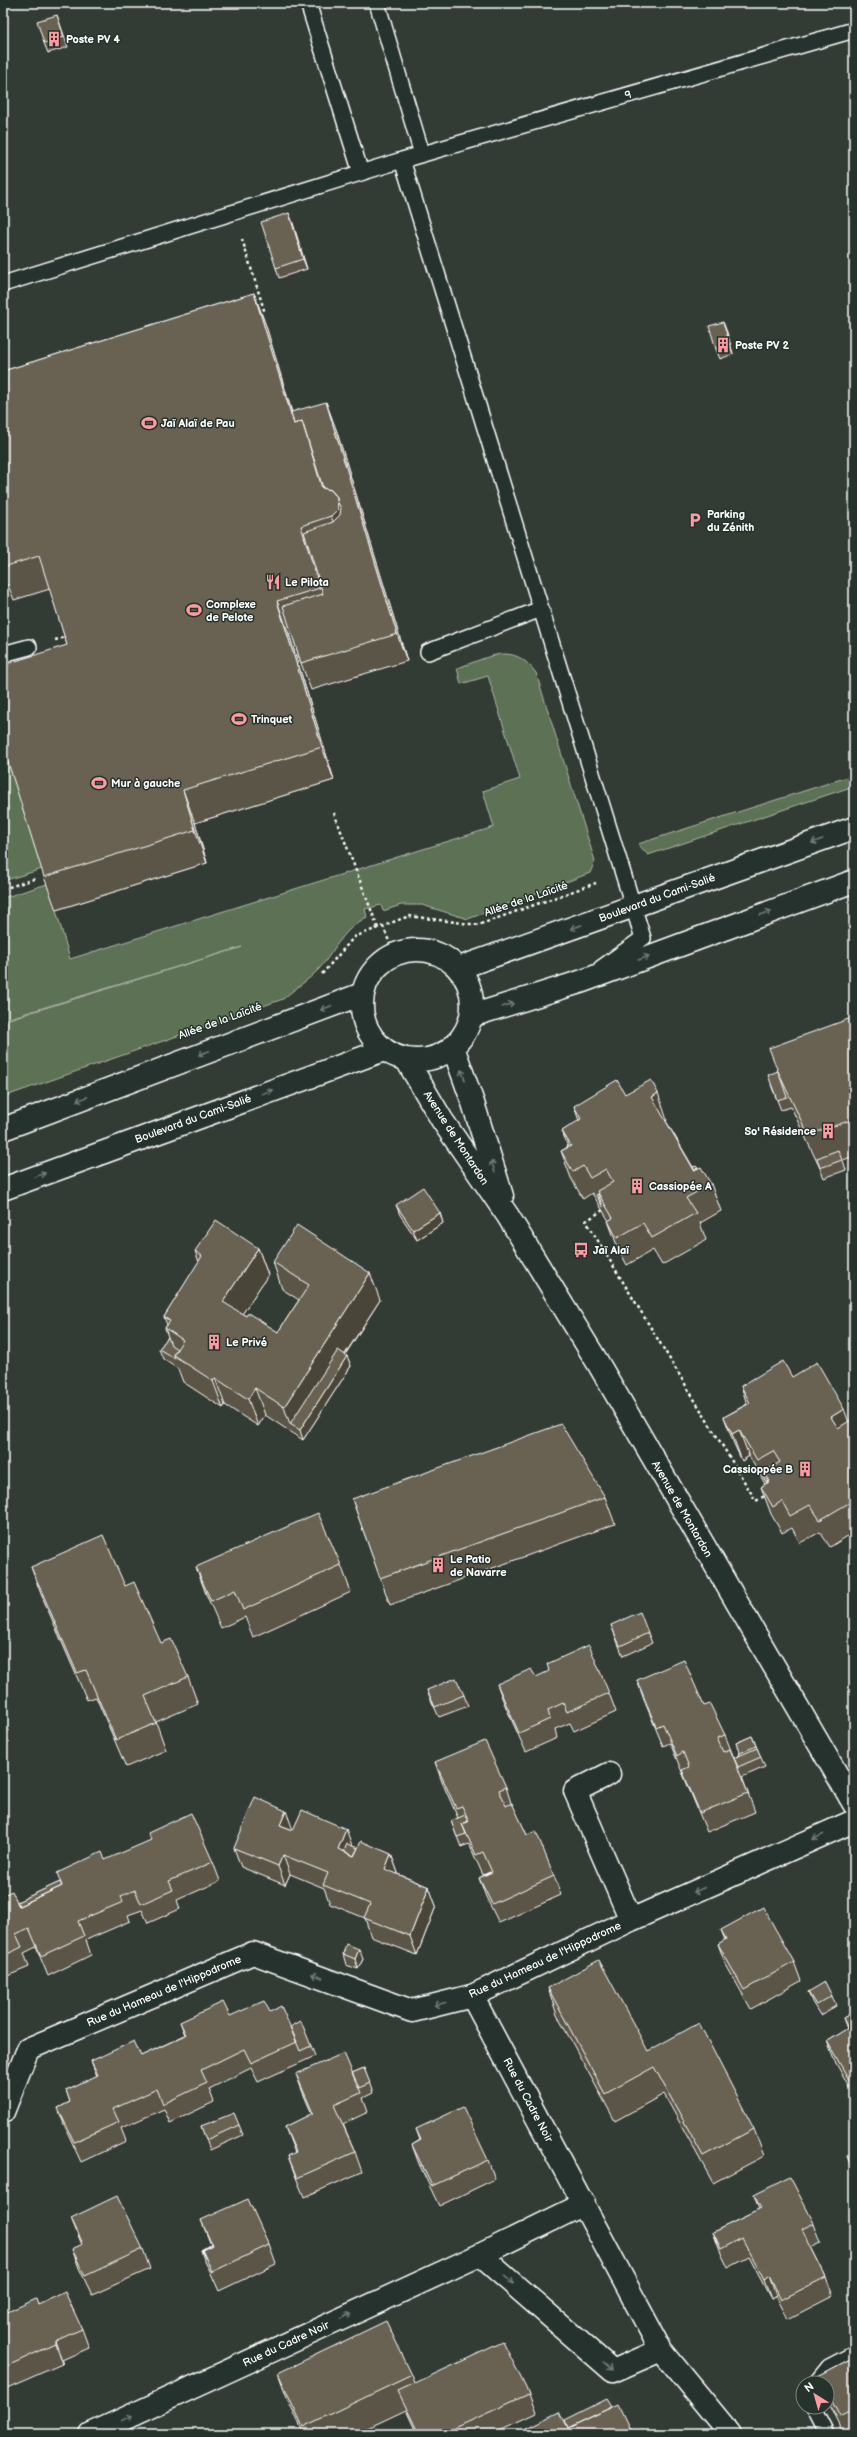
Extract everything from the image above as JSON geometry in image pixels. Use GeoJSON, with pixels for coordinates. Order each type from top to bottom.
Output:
{"type":"FeatureCollection","features":[{"type":"Feature","properties":{"kind":"street","name":"Boulevard du Cami-Salié"},"geometry":{"type":"LineString","coordinates":[[459,968],[854,828]]}},
{"type":"Feature","properties":{"kind":"street"},"geometry":{"type":"LineString","coordinates":[[471,1016],[583,981],[854,880]]}},
{"type":"Feature","properties":{"kind":"street"},"geometry":{"type":"LineString","coordinates":[[412,949],[429,951],[445,957],[459,968],[468,982],[472,999],[471,1016],[464,1034],[453,1047],[438,1056],[422,1060],[406,1059],[384,1050],[373,1039],[365,1025],[362,1010],[362,994],[369,977],[380,964],[394,954],[412,949]]}},
{"type":"Feature","properties":{"kind":"street"},"geometry":{"type":"LineString","coordinates":[[3,1129],[362,994]]}},
{"type":"Feature","properties":{"kind":"street","name":"Avenue de Montardon"},"geometry":{"type":"LineString","coordinates":[[453,1047],[473,1103],[508,1216]]}},
{"type":"Feature","properties":{"kind":"street","name":"Boulevard du Cami-Salié"},"geometry":{"type":"LineString","coordinates":[[3,1189],[384,1050]]}},
{"type":"Feature","properties":{"kind":"street","name":"Avenue de Montardon"},"geometry":{"type":"LineString","coordinates":[[406,1059],[442,1120],[508,1216],[609,1382],[854,1804]]}},
{"type":"Feature","properties":{"kind":"street","name":"Rue du Hameau de l'Hippodrome"},"geometry":{"type":"LineString","coordinates":[[609,1774],[576,1791],[631,1920]]}},
{"type":"Feature","properties":{"kind":"street","name":"Rue du Hameau de l'Hippodrome"},"geometry":{"type":"LineString","coordinates":[[3,2112],[28,2049],[254,1953],[412,2010],[472,1996],[631,1920],[854,1821]]}},
{"type":"Feature","properties":{"kind":"street","name":"Rue du Cadre Noir"},"geometry":{"type":"LineString","coordinates":[[472,1996],[584,2204],[660,2350],[730,2434]]}},
{"type":"Feature","properties":{"kind":"street","name":"Rue du Cadre Noir"},"geometry":{"type":"LineString","coordinates":[[91,2434],[480,2254],[584,2204]]}},
{"type":"Feature","properties":{"kind":"street"},"geometry":{"type":"LineString","coordinates":[[480,2254],[613,2371],[660,2350]]}},
{"type":"Feature","properties":{"kind":"lane"},"geometry":{"type":"LineString","coordinates":[[308,3],[361,173]]}},
{"type":"Feature","properties":{"kind":"lane"},"geometry":{"type":"LineString","coordinates":[[377,3],[422,154]]}},
{"type":"Feature","properties":{"kind":"lane","name":"9"},"geometry":{"type":"LineString","coordinates":[[3,284],[422,154],[854,30]]}},
{"type":"Feature","properties":{"kind":"lane"},"geometry":{"type":"LineString","coordinates":[[402,160],[632,907],[643,938],[583,981]]}},
{"type":"Feature","properties":{"kind":"lane"},"geometry":{"type":"LineString","coordinates":[[428,652],[541,609]]}},
{"type":"Feature","properties":{"kind":"lane"},"geometry":{"type":"LineString","coordinates":[[3,654],[29,647]]}},
{"type":"Feature","properties":{"kind":"lane"},"geometry":{"type":"LineString","coordinates":[[822,2375],[829,2367],[854,2354]]}},
{"type":"Feature","properties":{"kind":"lane"},"geometry":{"type":"LineString","coordinates":[[817,2415],[827,2434]]}},
{"type":"Feature","properties":{"kind":"path"},"geometry":{"type":"LineString","coordinates":[[233,212],[264,313]]}},
{"type":"Feature","properties":{"kind":"path"},"geometry":{"type":"LineString","coordinates":[[334,813],[378,928]]}},
{"type":"Feature","properties":{"kind":"path","name":"Allée de la Laïcité"},"geometry":{"type":"LineString","coordinates":[[319,977],[354,937],[409,916],[478,925],[622,874]]}},
{"type":"Feature","properties":{"kind":"path"},"geometry":{"type":"LineString","coordinates":[[3,889],[37,878]]}},
{"type":"Feature","properties":{"kind":"path"},"geometry":{"type":"LineString","coordinates":[[383,926],[394,954]]}},
{"type":"Feature","properties":{"kind":"path"},"geometry":{"type":"LineString","coordinates":[[603,1210],[586,1221],[756,1501],[770,1492]]}},
{"type":"Feature","properties":{"kind":"green space"},"geometry":{"type":"Polygon","coordinates":[[[283,615],[334,780],[195,823],[207,863],[56,910],[70,959],[494,827],[483,791],[520,779],[488,676],[461,684],[457,668],[500,654],[509,654],[518,657],[527,663],[536,673],[595,861],[590,873],[468,919],[422,905],[401,905],[383,911],[381,905],[365,909],[367,917],[358,922],[345,934],[315,973],[283,999],[3,1097],[3,1021],[242,947],[3,1020],[3,898],[47,884],[42,869],[3,881],[3,744],[283,615]]]}},
{"type":"Feature","properties":{"kind":"green space"},"geometry":{"type":"Polygon","coordinates":[[[854,775],[854,786],[648,855],[638,844],[854,775]]]}},
{"type":"Feature","properties":{"kind":"building"},"geometry":{"type":"Polygon","coordinates":[[[57,15],[64,37],[44,43],[37,21],[57,15]]]}},
{"type":"Feature","properties":{"kind":"building"},"geometry":{"type":"Polygon","coordinates":[[[289,213],[303,259],[276,268],[261,222],[289,213]]]}},
{"type":"Feature","properties":{"kind":"building","name":"Complexe de Pelote"},"geometry":{"type":"Polygon","coordinates":[[[254,293],[294,424],[302,421],[322,488],[331,490],[337,497],[338,509],[331,516],[301,526],[320,588],[277,601],[322,747],[183,790],[195,830],[44,877],[3,746],[3,665],[67,645],[39,556],[3,567],[3,371],[254,293]]]}},
{"type":"Feature","properties":{"kind":"building"},"geometry":{"type":"Polygon","coordinates":[[[723,322],[730,344],[716,349],[709,326],[723,322]]]}},
{"type":"Feature","properties":{"kind":"building"},"geometry":{"type":"Polygon","coordinates":[[[326,402],[397,634],[301,663],[283,606],[323,594],[304,532],[333,522],[340,515],[341,508],[337,501],[337,497],[331,490],[323,488],[302,421],[294,424],[291,412],[326,402]]]}},
{"type":"Feature","properties":{"kind":"building"},"geometry":{"type":"Polygon","coordinates":[[[854,1017],[854,1119],[808,1135],[779,1074],[769,1048],[854,1017]]]}},
{"type":"Feature","properties":{"kind":"building"},"geometry":{"type":"Polygon","coordinates":[[[778,1071],[787,1097],[777,1100],[768,1075],[778,1071]]]}},
{"type":"Feature","properties":{"kind":"building","name":"Cassiopée A"},"geometry":{"type":"Polygon","coordinates":[[[617,1080],[625,1094],[651,1080],[658,1093],[652,1097],[694,1170],[701,1167],[711,1184],[686,1198],[696,1213],[652,1238],[643,1223],[617,1238],[608,1221],[613,1218],[597,1191],[613,1182],[606,1169],[590,1178],[583,1166],[573,1172],[561,1151],[571,1146],[562,1131],[581,1119],[574,1106],[617,1080]]]}},
{"type":"Feature","properties":{"kind":"building"},"geometry":{"type":"Polygon","coordinates":[[[838,1150],[842,1160],[820,1168],[817,1158],[838,1150]]]}},
{"type":"Feature","properties":{"kind":"building"},"geometry":{"type":"Polygon","coordinates":[[[696,1166],[698,1168],[694,1170],[693,1167],[696,1166]]]}},
{"type":"Feature","properties":{"kind":"building"},"geometry":{"type":"Polygon","coordinates":[[[423,1187],[440,1213],[413,1230],[396,1205],[423,1187]]]}},
{"type":"Feature","properties":{"kind":"building"},"geometry":{"type":"Polygon","coordinates":[[[598,1194],[603,1207],[596,1195],[598,1194]]]}},
{"type":"Feature","properties":{"kind":"building","name":"Le Privé"},"geometry":{"type":"Polygon","coordinates":[[[216,1220],[258,1248],[223,1302],[246,1316],[248,1313],[278,1332],[309,1285],[273,1262],[297,1225],[370,1273],[284,1407],[255,1388],[248,1399],[215,1378],[213,1381],[173,1355],[183,1340],[165,1328],[170,1321],[164,1317],[202,1256],[195,1251],[216,1220]]]}},
{"type":"Feature","properties":{"kind":"building"},"geometry":{"type":"Polygon","coordinates":[[[168,1337],[171,1345],[177,1349],[173,1355],[175,1359],[159,1349],[168,1337]]]}},
{"type":"Feature","properties":{"kind":"building"},"geometry":{"type":"Polygon","coordinates":[[[338,1350],[347,1356],[300,1430],[290,1424],[338,1350]]]}},
{"type":"Feature","properties":{"kind":"building","name":"Cassioppée B"},"geometry":{"type":"Polygon","coordinates":[[[783,1361],[792,1377],[817,1362],[844,1409],[831,1417],[838,1428],[851,1420],[854,1424],[854,1500],[820,1520],[810,1505],[790,1516],[782,1501],[773,1507],[761,1487],[770,1481],[764,1472],[780,1462],[773,1451],[757,1460],[739,1430],[732,1434],[724,1417],[750,1403],[741,1386],[783,1361]]]}},
{"type":"Feature","properties":{"kind":"building","name":"Le Patio de Navarre"},"geometry":{"type":"Polygon","coordinates":[[[561,1424],[605,1497],[380,1578],[352,1499],[561,1424]]]}},
{"type":"Feature","properties":{"kind":"building"},"geometry":{"type":"Polygon","coordinates":[[[765,1475],[768,1483],[763,1477],[765,1475]]]}},
{"type":"Feature","properties":{"kind":"building"},"geometry":{"type":"Polygon","coordinates":[[[318,1513],[341,1565],[243,1610],[235,1590],[211,1601],[196,1567],[318,1513]]]}},
{"type":"Feature","properties":{"kind":"building"},"geometry":{"type":"Polygon","coordinates":[[[103,1535],[125,1586],[134,1582],[161,1643],[171,1639],[188,1677],[145,1696],[156,1723],[116,1740],[86,1670],[77,1673],[31,1567],[103,1535]]]}},
{"type":"Feature","properties":{"kind":"building"},"geometry":{"type":"Polygon","coordinates":[[[640,1612],[648,1633],[620,1646],[611,1625],[640,1612]]]}},
{"type":"Feature","properties":{"kind":"building"},"geometry":{"type":"Polygon","coordinates":[[[589,1645],[609,1693],[567,1712],[563,1703],[548,1710],[550,1719],[519,1733],[497,1684],[531,1669],[536,1677],[549,1671],[547,1664],[589,1645]]]}},
{"type":"Feature","properties":{"kind":"building"},"geometry":{"type":"Polygon","coordinates":[[[684,1660],[704,1706],[710,1704],[725,1735],[717,1738],[723,1752],[730,1749],[748,1793],[700,1813],[682,1770],[689,1767],[683,1752],[677,1756],[663,1724],[656,1727],[637,1680],[684,1660]]]}},
{"type":"Feature","properties":{"kind":"building"},"geometry":{"type":"Polygon","coordinates":[[[456,1678],[464,1695],[435,1707],[427,1690],[456,1678]]]}},
{"type":"Feature","properties":{"kind":"building"},"geometry":{"type":"Polygon","coordinates":[[[752,1736],[756,1746],[740,1753],[736,1743],[752,1736]]]}},
{"type":"Feature","properties":{"kind":"building"},"geometry":{"type":"Polygon","coordinates":[[[485,1741],[506,1787],[499,1790],[506,1806],[512,1803],[527,1835],[536,1831],[554,1876],[492,1904],[479,1878],[492,1872],[483,1852],[476,1855],[462,1824],[469,1821],[462,1806],[456,1808],[435,1762],[485,1741]]]}},
{"type":"Feature","properties":{"kind":"building"},"geometry":{"type":"Polygon","coordinates":[[[757,1748],[761,1757],[738,1767],[734,1758],[757,1748]]]}},
{"type":"Feature","properties":{"kind":"building"},"geometry":{"type":"Polygon","coordinates":[[[255,1797],[286,1811],[280,1825],[293,1830],[302,1810],[346,1829],[338,1849],[354,1856],[361,1841],[391,1854],[385,1869],[429,1887],[410,1936],[364,1918],[370,1904],[323,1885],[328,1873],[283,1855],[278,1866],[234,1848],[255,1797]]]}},
{"type":"Feature","properties":{"kind":"building"},"geometry":{"type":"Polygon","coordinates":[[[191,1813],[213,1862],[169,1881],[173,1890],[141,1904],[135,1890],[121,1896],[123,1902],[78,1921],[84,1936],[41,1956],[29,1928],[16,1934],[22,1947],[3,1956],[3,1895],[12,1891],[19,1906],[62,1886],[57,1873],[102,1852],[105,1860],[151,1840],[148,1833],[191,1813]]]}},
{"type":"Feature","properties":{"kind":"building"},"geometry":{"type":"Polygon","coordinates":[[[465,1815],[468,1822],[462,1824],[466,1834],[457,1837],[451,1821],[465,1815]]]}},
{"type":"Feature","properties":{"kind":"building"},"geometry":{"type":"Polygon","coordinates":[[[347,1844],[358,1848],[354,1856],[344,1851],[347,1844]]]}},
{"type":"Feature","properties":{"kind":"building"},"geometry":{"type":"Polygon","coordinates":[[[60,1882],[62,1886],[19,1906],[17,1902],[60,1882]]]}},
{"type":"Feature","properties":{"kind":"building"},"geometry":{"type":"Polygon","coordinates":[[[763,1907],[794,1962],[744,1990],[718,1944],[726,1939],[721,1930],[763,1907]]]}},
{"type":"Feature","properties":{"kind":"building"},"geometry":{"type":"Polygon","coordinates":[[[346,1944],[359,1949],[355,1959],[343,1954],[346,1944]]]}},
{"type":"Feature","properties":{"kind":"building"},"geometry":{"type":"Polygon","coordinates":[[[599,1960],[648,2051],[699,2023],[754,2129],[703,2156],[654,2067],[605,2094],[548,1988],[599,1960]]]}},
{"type":"Feature","properties":{"kind":"building"},"geometry":{"type":"Polygon","coordinates":[[[825,1982],[832,1996],[816,2005],[808,1992],[825,1982]]]}},
{"type":"Feature","properties":{"kind":"building"},"geometry":{"type":"Polygon","coordinates":[[[264,2001],[270,2012],[281,2006],[297,2042],[251,2063],[244,2049],[201,2070],[207,2083],[163,2104],[157,2089],[113,2109],[119,2122],[74,2142],[58,2108],[70,2102],[66,2090],[98,2075],[91,2061],[134,2041],[141,2056],[186,2035],[180,2022],[223,2002],[230,2016],[264,2001]]]}},
{"type":"Feature","properties":{"kind":"building"},"geometry":{"type":"Polygon","coordinates":[[[854,2012],[854,2084],[852,2085],[827,2041],[848,2028],[843,2018],[854,2012]]]}},
{"type":"Feature","properties":{"kind":"building"},"geometry":{"type":"Polygon","coordinates":[[[301,2021],[311,2046],[300,2051],[290,2027],[301,2021]]]}},
{"type":"Feature","properties":{"kind":"building"},"geometry":{"type":"Polygon","coordinates":[[[344,2053],[361,2093],[334,2105],[355,2152],[297,2178],[288,2156],[296,2152],[285,2127],[313,2113],[296,2074],[344,2053]]]}},
{"type":"Feature","properties":{"kind":"building"},"geometry":{"type":"Polygon","coordinates":[[[364,2068],[370,2083],[359,2088],[352,2073],[364,2068]]]}},
{"type":"Feature","properties":{"kind":"building"},"geometry":{"type":"Polygon","coordinates":[[[463,2107],[488,2160],[432,2186],[412,2145],[421,2140],[416,2129],[463,2107]]]}},
{"type":"Feature","properties":{"kind":"building"},"geometry":{"type":"Polygon","coordinates":[[[234,2113],[239,2125],[206,2140],[201,2126],[234,2113]]]}},
{"type":"Feature","properties":{"kind":"building"},"geometry":{"type":"Polygon","coordinates":[[[854,2152],[854,2169],[847,2156],[854,2152]]]}},
{"type":"Feature","properties":{"kind":"building"},"geometry":{"type":"Polygon","coordinates":[[[790,2177],[814,2223],[802,2229],[826,2277],[781,2300],[769,2276],[764,2280],[742,2238],[721,2249],[713,2232],[761,2209],[754,2195],[790,2177]]]}},
{"type":"Feature","properties":{"kind":"building"},"geometry":{"type":"Polygon","coordinates":[[[117,2196],[143,2249],[85,2276],[72,2249],[83,2244],[71,2218],[117,2196]]]}},
{"type":"Feature","properties":{"kind":"building"},"geometry":{"type":"Polygon","coordinates":[[[248,2199],[269,2245],[212,2272],[202,2250],[212,2245],[201,2220],[248,2199]]]}},
{"type":"Feature","properties":{"kind":"building"},"geometry":{"type":"Polygon","coordinates":[[[211,2244],[212,2245],[202,2250],[206,2259],[201,2250],[211,2244]]]}},
{"type":"Feature","properties":{"kind":"building"},"geometry":{"type":"Polygon","coordinates":[[[65,2292],[82,2329],[55,2341],[55,2344],[3,2368],[3,2314],[36,2299],[38,2305],[65,2292]]]}},
{"type":"Feature","properties":{"kind":"building"},"geometry":{"type":"Polygon","coordinates":[[[386,2321],[412,2375],[303,2427],[278,2373],[386,2321]]]}},
{"type":"Feature","properties":{"kind":"building"},"geometry":{"type":"Polygon","coordinates":[[[503,2342],[529,2394],[442,2434],[419,2434],[398,2391],[503,2342]]]}},
{"type":"Feature","properties":{"kind":"building"},"geometry":{"type":"Polygon","coordinates":[[[854,2357],[854,2410],[840,2417],[835,2407],[835,2375],[820,2375],[854,2357]]]}},
{"type":"Feature","properties":{"kind":"building"},"geometry":{"type":"Polygon","coordinates":[[[607,2399],[612,2407],[568,2428],[565,2420],[607,2399]]]}},
{"type":"Feature","properties":{"kind":"building"},"geometry":{"type":"Polygon","coordinates":[[[618,2404],[632,2434],[522,2434],[521,2431],[560,2412],[568,2428],[618,2404]]]}},
{"type":"Feature","properties":{"kind":"place","name":"Poste PV 4"},"geometry":{"type":"Point","coordinates":[54,39]}},
{"type":"Feature","properties":{"kind":"place","name":"Poste PV 2"},"geometry":{"type":"Point","coordinates":[723,345]}},
{"type":"Feature","properties":{"kind":"place","name":"Jaï Alaï de Pau"},"geometry":{"type":"Point","coordinates":[149,423]}},
{"type":"Feature","properties":{"kind":"place","name":"Parking du Zénith"},"geometry":{"type":"Point","coordinates":[695,520]}},
{"type":"Feature","properties":{"kind":"place","name":"Le Pilota"},"geometry":{"type":"Point","coordinates":[273,582]}},
{"type":"Feature","properties":{"kind":"place","name":"Complexe de Pelote"},"geometry":{"type":"Point","coordinates":[194,610]}},
{"type":"Feature","properties":{"kind":"place","name":"Trinquet"},"geometry":{"type":"Point","coordinates":[239,719]}},
{"type":"Feature","properties":{"kind":"place","name":"Mur à gauche"},"geometry":{"type":"Point","coordinates":[99,783]}},
{"type":"Feature","properties":{"kind":"place","name":"So' Résidence"},"geometry":{"type":"Point","coordinates":[828,1131]}},
{"type":"Feature","properties":{"kind":"place","name":"Cassiopée A"},"geometry":{"type":"Point","coordinates":[637,1186]}},
{"type":"Feature","properties":{"kind":"place","name":"Jaï Alaï"},"geometry":{"type":"Point","coordinates":[581,1250]}},
{"type":"Feature","properties":{"kind":"place","name":"Le Privé"},"geometry":{"type":"Point","coordinates":[214,1342]}},
{"type":"Feature","properties":{"kind":"place","name":"Cassioppée B"},"geometry":{"type":"Point","coordinates":[805,1469]}},
{"type":"Feature","properties":{"kind":"place","name":"Le Patio de Navarre"},"geometry":{"type":"Point","coordinates":[438,1565]}}]}
